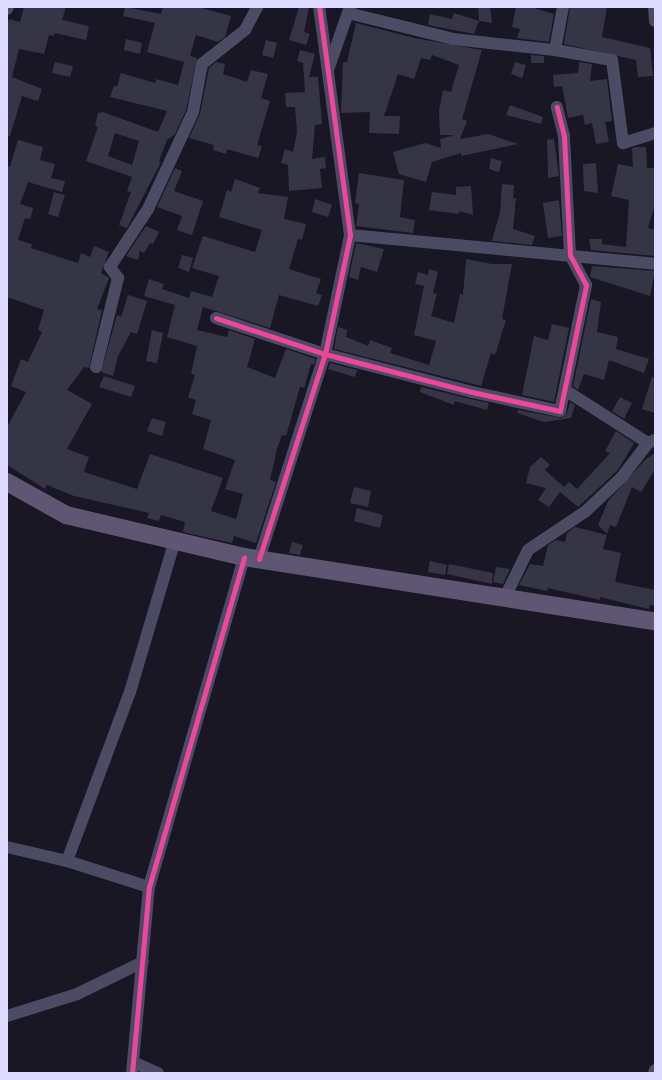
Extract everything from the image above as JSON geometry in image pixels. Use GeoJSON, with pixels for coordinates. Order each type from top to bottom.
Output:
{"type":"FeatureCollection","features":[{"type":"Feature","properties":{"kind":"main road"},"geometry":{"type":"LineString","coordinates":[[7,482],[66,515],[252,558],[655,621]]}},
{"type":"Feature","properties":{"kind":"street"},"geometry":{"type":"LineString","coordinates":[[96,367],[118,278],[110,267],[148,209],[193,112],[202,64],[245,30],[257,7]]}},
{"type":"Feature","properties":{"kind":"street"},"geometry":{"type":"LineString","coordinates":[[158,1073],[132,1068],[149,887],[252,558],[325,354],[350,235],[319,7]]}},
{"type":"Feature","properties":{"kind":"street"},"geometry":{"type":"LineString","coordinates":[[554,50],[563,7]]}},
{"type":"Feature","properties":{"kind":"street"},"geometry":{"type":"LineString","coordinates":[[654,7],[655,21]]}},
{"type":"Feature","properties":{"kind":"street"},"geometry":{"type":"LineString","coordinates":[[327,73],[349,10],[452,39],[554,50],[612,60],[623,143],[655,133]]}},
{"type":"Feature","properties":{"kind":"street"},"geometry":{"type":"LineString","coordinates":[[216,318],[325,354],[472,392],[560,411],[586,285],[570,255],[564,136],[557,107]]}},
{"type":"Feature","properties":{"kind":"street"},"geometry":{"type":"LineString","coordinates":[[350,235],[655,264]]}},
{"type":"Feature","properties":{"kind":"street"},"geometry":{"type":"LineString","coordinates":[[505,597],[528,550],[586,511],[622,477],[651,441],[565,390]]}},
{"type":"Feature","properties":{"kind":"street"},"geometry":{"type":"LineString","coordinates":[[67,861],[130,692],[175,540]]}},
{"type":"Feature","properties":{"kind":"street"},"geometry":{"type":"LineString","coordinates":[[7,847],[67,861],[149,887]]}},
{"type":"Feature","properties":{"kind":"street"},"geometry":{"type":"LineString","coordinates":[[7,1016],[77,994],[142,962]]}},
{"type":"Feature","properties":{"kind":"building"},"geometry":{"type":"Polygon","coordinates":[[[24,7],[66,7],[62,20],[89,26],[86,40],[55,33],[54,36],[49,35],[44,54],[19,49],[12,77],[42,89],[38,101],[22,96],[10,136],[7,136],[7,26],[9,19],[20,22],[24,7]]]}},
{"type":"Feature","properties":{"kind":"building"},"geometry":{"type":"Polygon","coordinates":[[[125,7],[161,14],[163,7],[198,7],[231,16],[225,37],[218,42],[196,35],[190,56],[197,58],[186,110],[175,134],[167,140],[159,161],[161,162],[127,228],[119,225],[131,192],[127,191],[132,177],[86,161],[98,127],[95,126],[98,113],[103,112],[158,132],[167,111],[110,97],[114,86],[117,86],[121,73],[155,83],[156,79],[178,85],[184,62],[147,52],[155,23],[123,16],[125,7]],[[115,133],[108,156],[132,165],[139,141],[115,133]]]}},
{"type":"Feature","properties":{"kind":"building"},"geometry":{"type":"Polygon","coordinates":[[[299,7],[309,7],[304,32],[310,34],[306,45],[289,40],[299,7]]]}},
{"type":"Feature","properties":{"kind":"building"},"geometry":{"type":"Polygon","coordinates":[[[478,7],[490,7],[492,23],[479,21],[478,7]]]}},
{"type":"Feature","properties":{"kind":"building"},"geometry":{"type":"Polygon","coordinates":[[[516,7],[531,7],[554,14],[549,42],[517,38],[520,29],[512,27],[516,7]]]}},
{"type":"Feature","properties":{"kind":"building"},"geometry":{"type":"Polygon","coordinates":[[[570,7],[607,7],[602,37],[650,48],[653,76],[638,77],[636,60],[564,44],[570,7]]]}},
{"type":"Feature","properties":{"kind":"building"},"geometry":{"type":"Polygon","coordinates":[[[454,13],[479,21],[474,34],[428,25],[430,14],[452,19],[454,13]]]}},
{"type":"Feature","properties":{"kind":"building"},"geometry":{"type":"Polygon","coordinates":[[[356,23],[414,38],[482,50],[462,119],[467,121],[460,139],[488,134],[518,144],[461,156],[461,153],[432,162],[426,182],[399,174],[393,152],[425,143],[441,148],[440,139],[455,135],[440,135],[439,111],[443,90],[451,92],[459,65],[432,55],[430,60],[421,58],[414,79],[398,74],[384,116],[400,116],[399,134],[369,133],[370,112],[341,113],[343,62],[347,62],[356,23]]]}},
{"type":"Feature","properties":{"kind":"building"},"geometry":{"type":"Polygon","coordinates":[[[126,39],[142,43],[140,54],[124,50],[126,39]]]}},
{"type":"Feature","properties":{"kind":"building"},"geometry":{"type":"Polygon","coordinates":[[[266,40],[277,43],[273,58],[262,55],[266,40]]]}},
{"type":"Feature","properties":{"kind":"building"},"geometry":{"type":"Polygon","coordinates":[[[300,50],[315,54],[309,77],[318,77],[322,124],[315,125],[312,159],[325,157],[326,168],[320,169],[322,188],[289,191],[288,165],[281,163],[285,149],[293,152],[297,132],[295,107],[286,107],[285,93],[305,92],[303,63],[297,61],[300,50]]]}},
{"type":"Feature","properties":{"kind":"building"},"geometry":{"type":"Polygon","coordinates":[[[531,55],[544,56],[544,63],[531,63],[531,55]]]}},
{"type":"Feature","properties":{"kind":"building"},"geometry":{"type":"Polygon","coordinates":[[[55,62],[73,66],[70,77],[52,73],[55,62]]]}},
{"type":"Feature","properties":{"kind":"building"},"geometry":{"type":"Polygon","coordinates":[[[216,62],[225,64],[223,74],[247,82],[251,70],[268,74],[261,98],[270,101],[257,145],[262,146],[258,158],[227,149],[226,154],[213,150],[214,145],[189,138],[200,114],[209,68],[216,62]]]}},
{"type":"Feature","properties":{"kind":"building"},"geometry":{"type":"Polygon","coordinates":[[[515,62],[526,65],[522,78],[511,74],[515,62]]]}},
{"type":"Feature","properties":{"kind":"building"},"geometry":{"type":"Polygon","coordinates":[[[579,62],[592,64],[590,81],[607,79],[612,121],[605,122],[609,142],[596,144],[592,123],[585,125],[583,115],[568,118],[562,86],[554,87],[553,75],[578,73],[579,62]]]}},
{"type":"Feature","properties":{"kind":"building"},"geometry":{"type":"Polygon","coordinates":[[[510,105],[543,117],[541,124],[506,115],[510,105]]]}},
{"type":"Feature","properties":{"kind":"building"},"geometry":{"type":"Polygon","coordinates":[[[554,139],[559,176],[548,178],[547,140],[554,139]]]}},
{"type":"Feature","properties":{"kind":"building"},"geometry":{"type":"Polygon","coordinates":[[[18,140],[43,147],[40,160],[55,164],[51,178],[65,181],[62,192],[28,182],[20,204],[33,208],[30,219],[25,218],[18,240],[32,244],[31,248],[78,263],[81,253],[90,257],[94,246],[109,252],[101,273],[109,278],[97,309],[102,310],[89,368],[84,367],[67,390],[92,404],[67,449],[89,457],[84,472],[137,489],[150,454],[223,478],[211,511],[236,519],[243,494],[225,489],[235,460],[203,449],[211,420],[192,414],[196,400],[188,397],[195,375],[191,374],[197,346],[167,337],[175,305],[144,296],[149,279],[164,284],[162,289],[189,298],[191,291],[212,297],[219,276],[192,268],[203,236],[255,252],[262,230],[219,217],[227,190],[231,192],[235,179],[260,188],[258,193],[288,197],[284,219],[306,224],[302,240],[298,239],[289,269],[321,279],[316,293],[322,295],[318,306],[279,295],[270,328],[203,307],[197,330],[227,337],[229,330],[255,339],[247,367],[275,378],[286,349],[316,359],[314,365],[311,364],[304,388],[300,387],[286,436],[282,435],[277,449],[270,480],[276,482],[256,543],[234,536],[232,543],[183,532],[185,522],[161,515],[159,521],[147,518],[149,513],[74,496],[47,485],[45,489],[7,465],[7,427],[26,392],[11,386],[21,359],[28,362],[42,332],[38,330],[44,310],[7,297],[7,166],[10,167],[18,140]]]}},
{"type":"Feature","properties":{"kind":"building"},"geometry":{"type":"Polygon","coordinates":[[[646,147],[647,168],[655,168],[655,204],[648,228],[655,230],[655,256],[591,250],[589,239],[602,239],[602,244],[626,247],[629,200],[611,196],[618,164],[633,167],[632,148],[646,147]]]}},
{"type":"Feature","properties":{"kind":"building"},"geometry":{"type":"Polygon","coordinates":[[[491,158],[502,161],[499,172],[489,169],[491,158]]]}},
{"type":"Feature","properties":{"kind":"building"},"geometry":{"type":"Polygon","coordinates":[[[596,163],[598,193],[584,191],[583,164],[596,163]]]}},
{"type":"Feature","properties":{"kind":"building"},"geometry":{"type":"Polygon","coordinates":[[[175,168],[182,171],[174,191],[203,201],[192,235],[177,230],[182,216],[157,207],[175,168]]]}},
{"type":"Feature","properties":{"kind":"building"},"geometry":{"type":"Polygon","coordinates":[[[359,173],[404,180],[400,217],[415,220],[413,233],[356,226],[359,204],[355,203],[359,173]]]}},
{"type":"Feature","properties":{"kind":"building"},"geometry":{"type":"Polygon","coordinates":[[[502,184],[514,185],[513,198],[516,198],[513,229],[535,236],[532,245],[492,241],[500,212],[502,184]]]}},
{"type":"Feature","properties":{"kind":"building"},"geometry":{"type":"Polygon","coordinates":[[[471,186],[473,215],[459,211],[459,214],[429,210],[432,192],[456,195],[456,187],[471,186]]]}},
{"type":"Feature","properties":{"kind":"building"},"geometry":{"type":"Polygon","coordinates":[[[54,192],[65,195],[58,217],[48,214],[54,192]]]}},
{"type":"Feature","properties":{"kind":"building"},"geometry":{"type":"Polygon","coordinates":[[[315,199],[332,205],[328,217],[312,212],[315,199]]]}},
{"type":"Feature","properties":{"kind":"building"},"geometry":{"type":"Polygon","coordinates":[[[559,200],[562,236],[548,238],[543,203],[559,200]]]}},
{"type":"Feature","properties":{"kind":"building"},"geometry":{"type":"Polygon","coordinates":[[[146,226],[159,232],[153,244],[150,243],[144,253],[140,251],[138,260],[126,256],[146,226]]]}},
{"type":"Feature","properties":{"kind":"building"},"geometry":{"type":"Polygon","coordinates":[[[356,243],[384,249],[377,272],[361,267],[358,280],[349,277],[356,243]]]}},
{"type":"Feature","properties":{"kind":"building"},"geometry":{"type":"Polygon","coordinates":[[[182,255],[193,258],[189,272],[178,268],[182,255]]]}},
{"type":"Feature","properties":{"kind":"building"},"geometry":{"type":"Polygon","coordinates":[[[466,259],[492,264],[512,264],[502,319],[506,320],[495,355],[491,353],[481,386],[334,349],[338,327],[347,330],[346,337],[368,346],[370,340],[392,348],[390,353],[429,365],[436,341],[414,335],[424,286],[415,284],[418,272],[428,275],[429,269],[438,272],[433,293],[437,294],[431,316],[454,323],[460,294],[463,295],[466,259]]]}},
{"type":"Feature","properties":{"kind":"building"},"geometry":{"type":"Polygon","coordinates":[[[592,266],[655,271],[650,296],[590,277],[592,266]]]}},
{"type":"Feature","properties":{"kind":"building"},"geometry":{"type":"Polygon","coordinates":[[[128,295],[147,301],[137,334],[131,332],[118,356],[113,376],[101,372],[117,315],[121,317],[128,295]]]}},
{"type":"Feature","properties":{"kind":"building"},"geometry":{"type":"Polygon","coordinates":[[[591,299],[601,302],[597,332],[618,337],[616,349],[649,359],[644,373],[609,360],[604,380],[584,374],[578,390],[573,386],[591,299]]]}},
{"type":"Feature","properties":{"kind":"building"},"geometry":{"type":"Polygon","coordinates":[[[552,324],[569,328],[554,402],[522,395],[534,336],[548,340],[552,324]]]}},
{"type":"Feature","properties":{"kind":"building"},"geometry":{"type":"Polygon","coordinates":[[[152,330],[163,333],[157,363],[146,361],[152,330]]]}},
{"type":"Feature","properties":{"kind":"building"},"geometry":{"type":"Polygon","coordinates":[[[330,363],[357,370],[355,377],[328,369],[330,363]]]}},
{"type":"Feature","properties":{"kind":"building"},"geometry":{"type":"Polygon","coordinates":[[[104,376],[135,386],[131,397],[99,387],[104,376]]]}},
{"type":"Feature","properties":{"kind":"building"},"geometry":{"type":"Polygon","coordinates":[[[652,377],[655,377],[655,413],[642,409],[652,377]]]}},
{"type":"Feature","properties":{"kind":"building"},"geometry":{"type":"Polygon","coordinates":[[[421,387],[489,403],[487,410],[455,401],[454,405],[420,392],[421,387]]]}},
{"type":"Feature","properties":{"kind":"building"},"geometry":{"type":"Polygon","coordinates":[[[620,397],[632,403],[624,419],[612,411],[620,397]]]}},
{"type":"Feature","properties":{"kind":"building"},"geometry":{"type":"Polygon","coordinates":[[[570,402],[575,405],[571,418],[544,422],[517,413],[518,410],[562,418],[567,413],[570,402]]]}},
{"type":"Feature","properties":{"kind":"building"},"geometry":{"type":"Polygon","coordinates":[[[152,418],[166,422],[162,436],[147,431],[152,418]]]}},
{"type":"Feature","properties":{"kind":"building"},"geometry":{"type":"Polygon","coordinates":[[[616,431],[634,443],[618,470],[578,507],[560,492],[549,507],[538,500],[546,488],[526,483],[530,467],[541,457],[550,465],[545,470],[564,487],[569,482],[577,489],[610,453],[605,451],[616,431]]]}},
{"type":"Feature","properties":{"kind":"building"},"geometry":{"type":"Polygon","coordinates":[[[655,453],[655,469],[641,492],[632,487],[616,527],[610,525],[607,534],[598,525],[608,501],[645,460],[655,453]]]}},
{"type":"Feature","properties":{"kind":"building"},"geometry":{"type":"Polygon","coordinates":[[[354,487],[371,491],[368,507],[350,503],[354,487]]]}},
{"type":"Feature","properties":{"kind":"building"},"geometry":{"type":"Polygon","coordinates":[[[357,508],[383,515],[380,528],[354,521],[357,508]]]}},
{"type":"Feature","properties":{"kind":"building"},"geometry":{"type":"Polygon","coordinates":[[[575,527],[607,535],[603,549],[621,553],[615,582],[655,590],[655,606],[650,605],[649,609],[600,597],[600,600],[548,588],[547,591],[519,585],[530,564],[543,566],[548,545],[556,540],[565,542],[567,533],[575,527]]]}},
{"type":"Feature","properties":{"kind":"building"},"geometry":{"type":"Polygon","coordinates":[[[292,542],[303,545],[300,555],[289,553],[292,542]]]}},
{"type":"Feature","properties":{"kind":"building"},"geometry":{"type":"Polygon","coordinates":[[[430,561],[447,565],[445,575],[428,572],[430,561]]]}},
{"type":"Feature","properties":{"kind":"building"},"geometry":{"type":"Polygon","coordinates":[[[449,564],[493,573],[492,584],[447,574],[449,564]]]}},
{"type":"Feature","properties":{"kind":"building"},"geometry":{"type":"Polygon","coordinates":[[[496,567],[510,569],[503,584],[493,582],[496,567]]]}},
{"type":"Feature","properties":{"kind":"cycle path"},"geometry":{"type":"LineString","coordinates":[[259,559],[325,354],[350,235],[319,7]]}},
{"type":"Feature","properties":{"kind":"cycle path"},"geometry":{"type":"LineString","coordinates":[[216,318],[325,354],[472,392],[560,411],[586,285],[570,255],[564,136],[557,107]]}},
{"type":"Feature","properties":{"kind":"cycle path"},"geometry":{"type":"LineString","coordinates":[[132,1073],[149,887],[244,557]]}}]}
